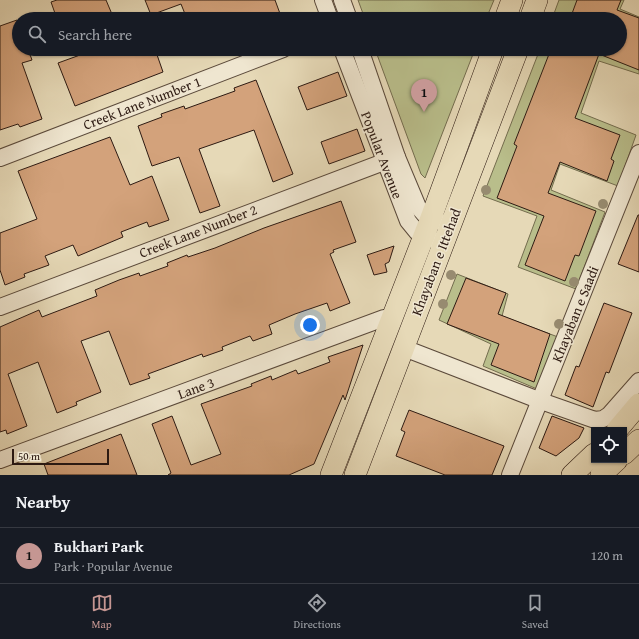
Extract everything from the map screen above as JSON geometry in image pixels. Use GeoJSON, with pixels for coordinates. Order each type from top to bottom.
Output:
{"type":"FeatureCollection","features":[{"type":"Feature","properties":{"kind":"main road"},"geometry":{"type":"LineString","coordinates":[[508,12],[512,0]]}},
{"type":"Feature","properties":{"kind":"main road"},"geometry":{"type":"LineString","coordinates":[[533,12],[537,0]]}},
{"type":"Feature","properties":{"kind":"main road","name":"Khayaban e Ittehad"},"geometry":{"type":"LineString","coordinates":[[355,475],[404,348],[437,231],[492,56]]}},
{"type":"Feature","properties":{"kind":"main road","name":"Khayaban e Ittehad"},"geometry":{"type":"LineString","coordinates":[[331,475],[392,320],[437,231],[515,56]]}},
{"type":"Feature","properties":{"kind":"main road"},"geometry":{"type":"LineString","coordinates":[[620,427],[639,404]]}},
{"type":"Feature","properties":{"kind":"main road"},"geometry":{"type":"LineString","coordinates":[[627,451],[639,440]]}},
{"type":"Feature","properties":{"kind":"main road"},"geometry":{"type":"LineString","coordinates":[[572,475],[591,457]]}},
{"type":"Feature","properties":{"kind":"main road"},"geometry":{"type":"LineString","coordinates":[[601,475],[614,463]]}},
{"type":"Feature","properties":{"kind":"street"},"geometry":{"type":"LineString","coordinates":[[323,0],[327,12]]}},
{"type":"Feature","properties":{"kind":"street"},"geometry":{"type":"LineString","coordinates":[[342,0],[346,12]]}},
{"type":"Feature","properties":{"kind":"street","name":"Creek Lane Number 1"},"geometry":{"type":"LineString","coordinates":[[0,158],[265,56]]}},
{"type":"Feature","properties":{"kind":"street","name":"Popular Avenue"},"geometry":{"type":"LineString","coordinates":[[345,56],[391,159]]}},
{"type":"Feature","properties":{"kind":"street","name":"Popular Avenue"},"geometry":{"type":"LineString","coordinates":[[362,56],[408,221],[417,232],[437,231]]}},
{"type":"Feature","properties":{"kind":"street","name":"Khayaban e Saadi"},"geometry":{"type":"LineString","coordinates":[[510,475],[541,401],[639,153]]}},
{"type":"Feature","properties":{"kind":"street","name":"Creek Lane Number 2"},"geometry":{"type":"LineString","coordinates":[[0,307],[391,159]]}},
{"type":"Feature","properties":{"kind":"street","name":"Lane 3"},"geometry":{"type":"LineString","coordinates":[[0,460],[384,318],[392,320]]}},
{"type":"Feature","properties":{"kind":"street"},"geometry":{"type":"LineString","coordinates":[[404,348],[541,401],[595,420],[603,419],[609,415],[639,381]]}},
{"type":"Feature","properties":{"kind":"green space"},"geometry":{"type":"Polygon","coordinates":[[[358,0],[494,0],[489,12],[362,12],[358,0]]]}},
{"type":"Feature","properties":{"kind":"green space"},"geometry":{"type":"Polygon","coordinates":[[[559,0],[624,0],[620,9],[639,17],[639,74],[599,61],[581,113],[636,135],[618,186],[560,164],[551,190],[605,212],[576,289],[518,267],[537,216],[483,196],[537,56],[627,56],[627,12],[555,12],[559,0]]]}},
{"type":"Feature","properties":{"kind":"green space"},"geometry":{"type":"Polygon","coordinates":[[[378,56],[472,56],[425,178],[421,174],[378,56]]]}},
{"type":"Feature","properties":{"kind":"green space"},"geometry":{"type":"Polygon","coordinates":[[[457,274],[508,294],[502,316],[558,337],[537,389],[483,366],[491,344],[439,320],[457,274]]]}},
{"type":"Feature","properties":{"kind":"building"},"geometry":{"type":"Polygon","coordinates":[[[57,0],[106,0],[111,12],[55,12],[51,2],[57,0]]]}},
{"type":"Feature","properties":{"kind":"building"},"geometry":{"type":"Polygon","coordinates":[[[145,0],[275,0],[279,12],[184,12],[181,4],[159,12],[150,12],[145,0]]]}},
{"type":"Feature","properties":{"kind":"building"},"geometry":{"type":"Polygon","coordinates":[[[577,0],[621,0],[617,10],[622,12],[573,12],[577,0]]]}},
{"type":"Feature","properties":{"kind":"building"},"geometry":{"type":"Polygon","coordinates":[[[627,14],[639,18],[639,70],[604,56],[627,56],[627,14]]]}},
{"type":"Feature","properties":{"kind":"building"},"geometry":{"type":"Polygon","coordinates":[[[12,22],[12,56],[31,56],[32,60],[22,63],[42,119],[20,127],[18,124],[0,130],[0,26],[12,22]]]}},
{"type":"Feature","properties":{"kind":"building"},"geometry":{"type":"Polygon","coordinates":[[[77,56],[157,56],[163,72],[75,106],[58,63],[77,56]]]}},
{"type":"Feature","properties":{"kind":"building"},"geometry":{"type":"Polygon","coordinates":[[[548,56],[598,56],[575,118],[620,135],[611,159],[614,161],[607,181],[560,162],[548,193],[596,211],[579,256],[575,255],[565,281],[525,265],[544,216],[497,198],[517,146],[514,144],[548,56]]]}},
{"type":"Feature","properties":{"kind":"building"},"geometry":{"type":"Polygon","coordinates":[[[338,72],[347,96],[307,110],[298,87],[338,72]]]}},
{"type":"Feature","properties":{"kind":"building"},"geometry":{"type":"Polygon","coordinates":[[[256,80],[293,174],[273,182],[254,130],[199,149],[220,206],[200,213],[179,157],[152,166],[138,126],[162,117],[161,114],[184,106],[185,109],[235,91],[234,88],[256,80]]]}},
{"type":"Feature","properties":{"kind":"building"},"geometry":{"type":"Polygon","coordinates":[[[357,129],[365,151],[329,164],[321,142],[357,129]]]}},
{"type":"Feature","properties":{"kind":"building"},"geometry":{"type":"Polygon","coordinates":[[[110,137],[130,185],[152,176],[169,220],[149,227],[147,222],[121,232],[123,237],[78,256],[73,245],[45,256],[49,265],[24,274],[25,277],[5,285],[0,270],[0,233],[37,219],[18,171],[110,137]]]}},
{"type":"Feature","properties":{"kind":"building"},"geometry":{"type":"Polygon","coordinates":[[[341,201],[356,242],[333,250],[334,252],[330,254],[350,303],[330,311],[327,303],[295,314],[269,325],[272,334],[253,341],[250,336],[222,347],[223,350],[203,357],[202,354],[148,374],[150,378],[130,385],[109,331],[81,341],[101,392],[76,402],[77,405],[57,413],[38,362],[8,374],[27,426],[7,434],[6,430],[0,432],[0,327],[39,310],[42,317],[97,296],[95,290],[119,280],[139,273],[140,276],[168,266],[167,263],[187,255],[188,257],[215,248],[264,228],[341,201]]]}},
{"type":"Feature","properties":{"kind":"building"},"geometry":{"type":"Polygon","coordinates":[[[639,215],[639,272],[618,264],[639,215]]]}},
{"type":"Feature","properties":{"kind":"building"},"geometry":{"type":"Polygon","coordinates":[[[394,246],[389,262],[385,264],[387,272],[374,275],[367,255],[394,246]]]}},
{"type":"Feature","properties":{"kind":"building"},"geometry":{"type":"Polygon","coordinates":[[[466,278],[506,293],[498,314],[550,334],[534,382],[491,365],[499,344],[447,324],[466,278]]]}},
{"type":"Feature","properties":{"kind":"building"},"geometry":{"type":"Polygon","coordinates":[[[604,303],[632,313],[609,373],[606,372],[593,407],[565,395],[576,366],[579,367],[604,303]]]}},
{"type":"Feature","properties":{"kind":"building"},"geometry":{"type":"Polygon","coordinates":[[[363,345],[345,400],[343,395],[314,464],[289,475],[168,475],[171,473],[152,424],[172,416],[191,465],[221,454],[201,404],[252,386],[251,384],[271,376],[272,380],[296,370],[298,374],[330,362],[328,357],[363,345]]]}},
{"type":"Feature","properties":{"kind":"building"},"geometry":{"type":"Polygon","coordinates":[[[409,410],[504,446],[492,475],[445,475],[396,456],[405,432],[401,430],[409,410]]]}},
{"type":"Feature","properties":{"kind":"building"},"geometry":{"type":"Polygon","coordinates":[[[552,416],[584,428],[579,438],[556,456],[539,448],[552,416]]]}},
{"type":"Feature","properties":{"kind":"building"},"geometry":{"type":"Polygon","coordinates":[[[121,434],[137,475],[48,475],[44,464],[121,434]]]}},
{"type":"Feature","properties":{"kind":"place","name":"Bukhari Park"},"geometry":{"type":"Point","coordinates":[424,112]}}]}
